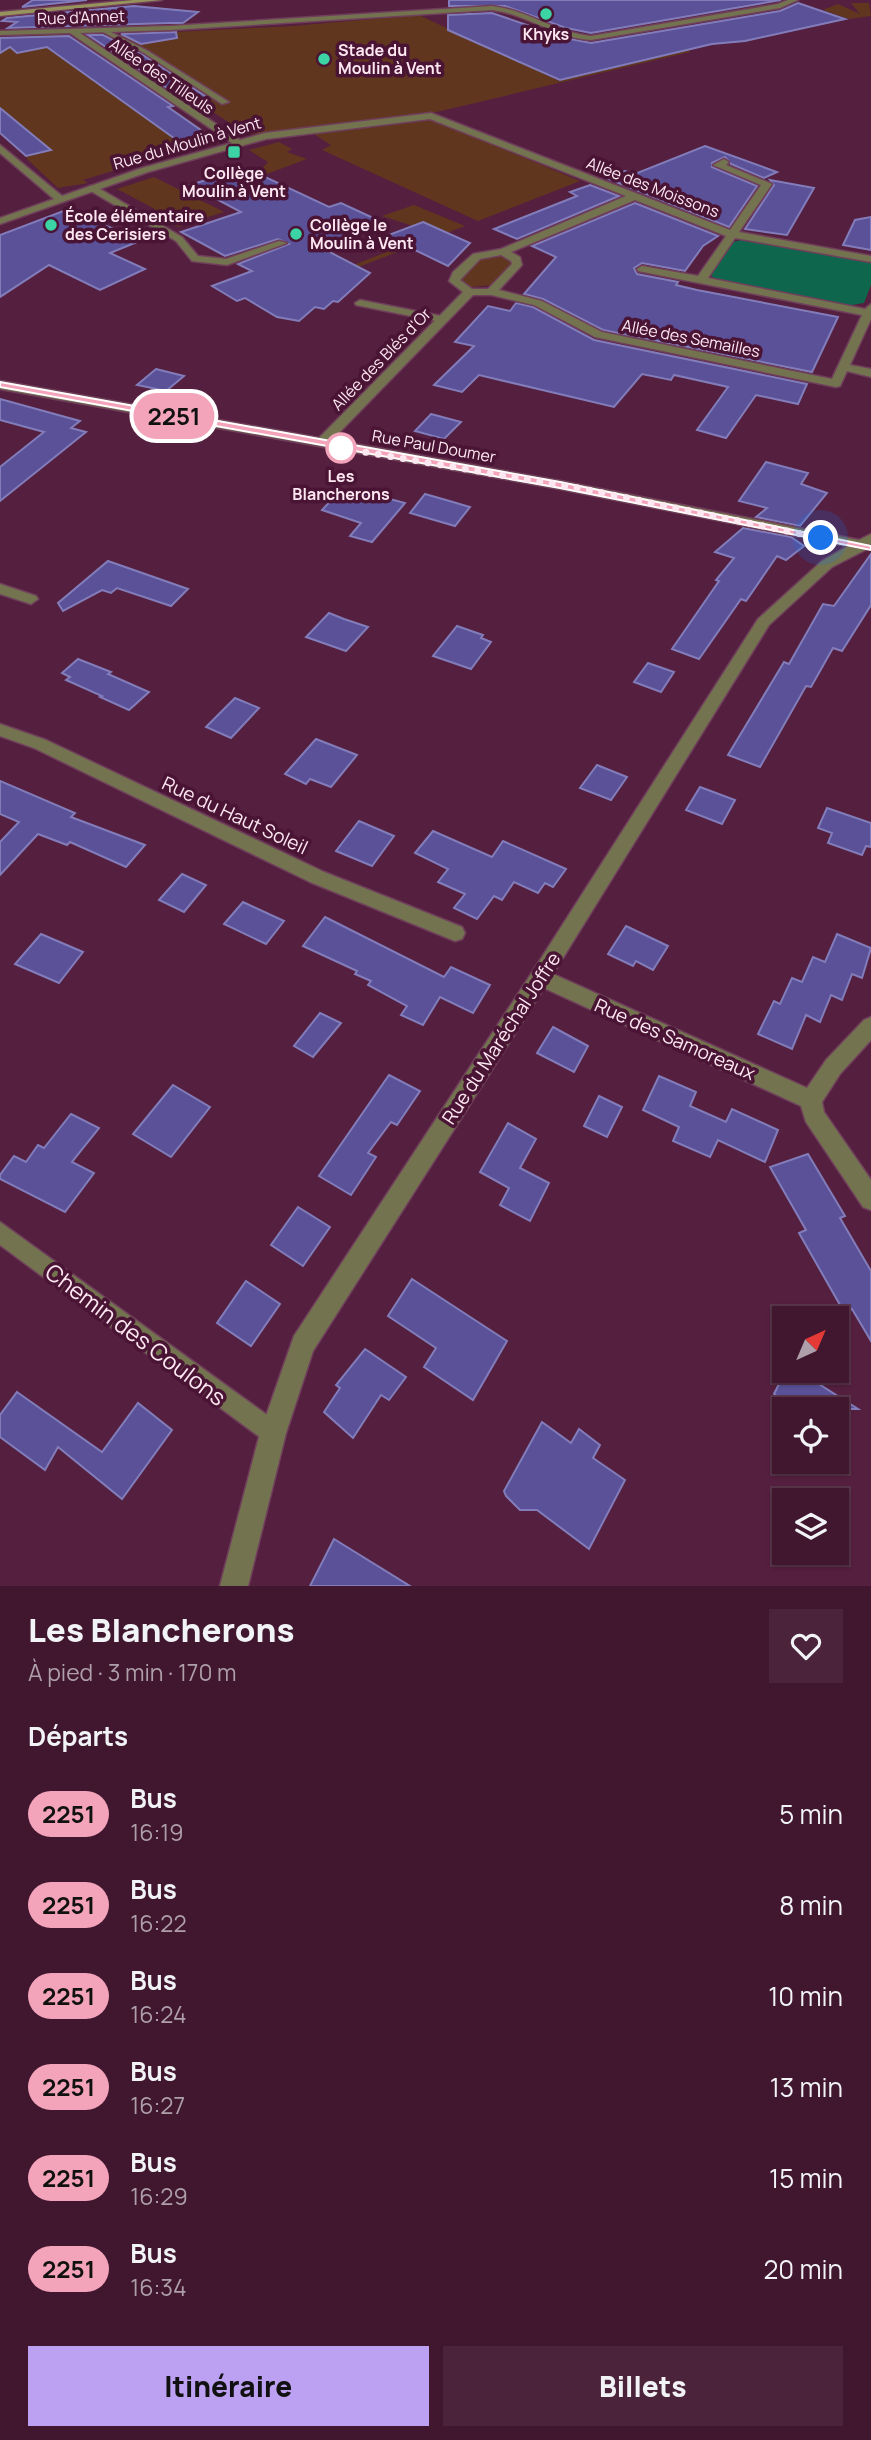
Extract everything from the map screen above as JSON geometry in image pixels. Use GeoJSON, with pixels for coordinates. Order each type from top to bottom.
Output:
{"type":"FeatureCollection","features":[{"type":"Feature","properties":{"kind":"street"},"geometry":{"type":"LineString","coordinates":[[0,14],[158,0]]}},
{"type":"Feature","properties":{"kind":"street"},"geometry":{"type":"LineString","coordinates":[[443,11],[451,0]]}},
{"type":"Feature","properties":{"kind":"street","name":"Rue d'Annet"},"geometry":{"type":"LineString","coordinates":[[0,33],[103,30],[498,8],[565,35],[591,38],[780,6],[794,0]]}},
{"type":"Feature","properties":{"kind":"street","name":"Allée des Tilleuls"},"geometry":{"type":"LineString","coordinates":[[72,31],[237,143]]}},
{"type":"Feature","properties":{"kind":"street","name":"Rue du Moulin à Vent"},"geometry":{"type":"LineString","coordinates":[[0,221],[59,198],[265,136],[431,117]]}},
{"type":"Feature","properties":{"kind":"street","name":"Allée des Moissons"},"geometry":{"type":"LineString","coordinates":[[431,117],[731,234],[871,259]]}},
{"type":"Feature","properties":{"kind":"street"},"geometry":{"type":"LineString","coordinates":[[0,148],[59,198]]}},
{"type":"Feature","properties":{"kind":"street"},"geometry":{"type":"LineString","coordinates":[[701,280],[767,184],[718,165],[724,162]]}},
{"type":"Feature","properties":{"kind":"street"},"geometry":{"type":"LineString","coordinates":[[467,293],[454,281],[457,274],[477,256],[503,252],[633,197]]}},
{"type":"Feature","properties":{"kind":"street"},"geometry":{"type":"LineString","coordinates":[[491,292],[517,265],[516,259],[503,252]]}},
{"type":"Feature","properties":{"kind":"street"},"geometry":{"type":"LineString","coordinates":[[642,269],[870,310],[843,367],[871,373]]}},
{"type":"Feature","properties":{"kind":"street","name":"Allée des Semailles"},"geometry":{"type":"LineString","coordinates":[[467,293],[491,292],[538,303],[599,335],[836,383],[843,367]]}},
{"type":"Feature","properties":{"kind":"street","name":"Allée des Blés d'Or"},"geometry":{"type":"LineString","coordinates":[[321,444],[467,293]]}},
{"type":"Feature","properties":{"kind":"street","name":"Rue Paul Doumer"},"geometry":{"type":"LineString","coordinates":[[0,385],[574,487],[867,543]]}},
{"type":"Feature","properties":{"kind":"street","name":"Rue du Maréchal Joffre"},"geometry":{"type":"LineString","coordinates":[[234,1586],[273,1433],[303,1345],[540,977],[763,622],[827,564],[867,543]]}},
{"type":"Feature","properties":{"kind":"street"},"geometry":{"type":"LineString","coordinates":[[1,590],[31,599]]}},
{"type":"Feature","properties":{"kind":"street","name":"Rue du Haut Soleil"},"geometry":{"type":"LineString","coordinates":[[0,730],[40,744],[317,877],[455,933]]}},
{"type":"Feature","properties":{"kind":"street","name":"Rue des Samoreaux"},"geometry":{"type":"LineString","coordinates":[[540,977],[811,1100]]}},
{"type":"Feature","properties":{"kind":"street"},"geometry":{"type":"LineString","coordinates":[[871,1026],[833,1067],[811,1100],[814,1115],[871,1199]]}},
{"type":"Feature","properties":{"kind":"lane"},"geometry":{"type":"LineString","coordinates":[[103,30],[146,51],[225,102]]}},
{"type":"Feature","properties":{"kind":"lane"},"geometry":{"type":"LineString","coordinates":[[92,188],[179,239],[195,260],[227,262],[282,243]]}},
{"type":"Feature","properties":{"kind":"lane"},"geometry":{"type":"LineString","coordinates":[[360,303],[441,319]]}},
{"type":"Feature","properties":{"kind":"lane","name":"Chemin des Coulons"},"geometry":{"type":"LineString","coordinates":[[0,1232],[273,1433]]}},
{"type":"Feature","properties":{"kind":"shaded area"},"geometry":{"type":"Polygon","coordinates":[[[851,3],[869,3],[871,16],[849,19],[823,10],[838,4],[860,14],[851,3]]]}},
{"type":"Feature","properties":{"kind":"shaded area","name":"Stade du Moulin à Vent"},"geometry":{"type":"Polygon","coordinates":[[[419,15],[559,81],[677,53],[634,35],[640,33],[664,35],[679,42],[690,52],[424,115],[248,135],[98,36],[292,26],[419,15]]]}},
{"type":"Feature","properties":{"kind":"shaded area"},"geometry":{"type":"Polygon","coordinates":[[[34,34],[61,34],[221,142],[208,147],[201,144],[83,180],[88,183],[58,188],[26,156],[46,146],[0,108],[0,38],[32,37],[34,34]]]}},
{"type":"Feature","properties":{"kind":"shaded area"},"geometry":{"type":"Polygon","coordinates":[[[434,120],[580,181],[478,221],[322,150],[331,145],[314,134],[434,120]]]}},
{"type":"Feature","properties":{"kind":"shaded area"},"geometry":{"type":"Polygon","coordinates":[[[279,142],[292,149],[287,152],[307,159],[264,175],[259,172],[268,162],[249,150],[279,142]]]}},
{"type":"Feature","properties":{"kind":"shaded area"},"geometry":{"type":"Polygon","coordinates":[[[154,177],[224,212],[178,227],[150,212],[155,209],[117,189],[154,177]]]}},
{"type":"Feature","properties":{"kind":"shaded area"},"geometry":{"type":"Polygon","coordinates":[[[414,205],[465,226],[283,296],[271,280],[238,263],[287,246],[351,266],[389,251],[379,245],[439,230],[423,222],[413,226],[382,216],[414,205]]]}},
{"type":"Feature","properties":{"kind":"shaded area"},"geometry":{"type":"Polygon","coordinates":[[[746,239],[871,261],[871,285],[864,303],[846,306],[714,279],[711,275],[733,242],[746,239]]]}},
{"type":"Feature","properties":{"kind":"shaded area"},"geometry":{"type":"Polygon","coordinates":[[[493,255],[506,257],[512,263],[492,285],[471,287],[460,282],[473,264],[493,255]]]}},
{"type":"Feature","properties":{"kind":"building"},"geometry":{"type":"Polygon","coordinates":[[[33,0],[87,0],[22,7],[33,0]]]}},
{"type":"Feature","properties":{"kind":"building"},"geometry":{"type":"Polygon","coordinates":[[[449,0],[781,0],[591,33],[566,28],[505,6],[449,6],[449,0]]]}},
{"type":"Feature","properties":{"kind":"building"},"geometry":{"type":"Polygon","coordinates":[[[798,3],[845,19],[745,41],[712,44],[560,80],[448,30],[448,15],[492,13],[565,38],[591,43],[780,11],[798,3]]]}},
{"type":"Feature","properties":{"kind":"building"},"geometry":{"type":"Polygon","coordinates":[[[134,6],[198,12],[183,23],[8,28],[17,22],[2,21],[7,18],[134,6]]]}},
{"type":"Feature","properties":{"kind":"building"},"geometry":{"type":"Polygon","coordinates":[[[176,32],[177,38],[141,44],[121,34],[176,32]]]}},
{"type":"Feature","properties":{"kind":"building"},"geometry":{"type":"Polygon","coordinates":[[[88,35],[103,35],[143,55],[208,98],[188,102],[88,35]]]}},
{"type":"Feature","properties":{"kind":"building"},"geometry":{"type":"Polygon","coordinates":[[[69,36],[173,106],[168,107],[208,135],[178,141],[47,47],[17,53],[10,47],[0,53],[0,38],[69,36]]]}},
{"type":"Feature","properties":{"kind":"building"},"geometry":{"type":"Polygon","coordinates":[[[0,108],[51,150],[26,156],[0,133],[0,108]]]}},
{"type":"Feature","properties":{"kind":"building"},"geometry":{"type":"Polygon","coordinates":[[[705,146],[777,172],[764,178],[731,164],[725,157],[712,163],[712,167],[757,186],[729,227],[606,178],[625,171],[635,174],[705,146]]]}},
{"type":"Feature","properties":{"kind":"building"},"geometry":{"type":"Polygon","coordinates":[[[228,173],[243,180],[261,175],[329,207],[341,203],[382,222],[318,246],[370,273],[338,302],[333,301],[324,309],[315,307],[299,321],[277,317],[245,298],[237,301],[212,286],[252,271],[238,264],[289,244],[278,239],[225,256],[181,232],[241,212],[190,185],[228,173]]]}},
{"type":"Feature","properties":{"kind":"building"},"geometry":{"type":"Polygon","coordinates":[[[770,180],[814,188],[787,235],[745,229],[774,185],[770,180]]]}},
{"type":"Feature","properties":{"kind":"building"},"geometry":{"type":"Polygon","coordinates":[[[590,185],[619,196],[517,239],[494,229],[577,196],[570,192],[590,185]]]}},
{"type":"Feature","properties":{"kind":"building"},"geometry":{"type":"Polygon","coordinates":[[[635,203],[718,236],[703,246],[685,271],[642,263],[634,268],[637,274],[678,282],[676,285],[697,290],[838,317],[812,372],[603,330],[543,299],[524,294],[556,257],[532,246],[635,203]]]}},
{"type":"Feature","properties":{"kind":"building"},"geometry":{"type":"Polygon","coordinates":[[[66,210],[142,240],[110,253],[145,269],[100,290],[49,265],[0,297],[0,235],[66,210]]]}},
{"type":"Feature","properties":{"kind":"building"},"geometry":{"type":"Polygon","coordinates":[[[871,217],[871,250],[843,245],[855,220],[871,217]]]}},
{"type":"Feature","properties":{"kind":"building"},"geometry":{"type":"Polygon","coordinates":[[[423,222],[470,243],[448,266],[386,236],[423,222]]]}},
{"type":"Feature","properties":{"kind":"building"},"geometry":{"type":"Polygon","coordinates":[[[516,303],[533,307],[594,340],[807,384],[798,404],[756,395],[726,438],[697,430],[728,387],[674,375],[671,380],[642,374],[614,407],[479,375],[462,392],[434,385],[474,346],[455,342],[488,306],[510,311],[516,303]]]}},
{"type":"Feature","properties":{"kind":"building"},"geometry":{"type":"Polygon","coordinates":[[[156,369],[184,376],[166,391],[137,385],[156,369]]]}},
{"type":"Feature","properties":{"kind":"building"},"geometry":{"type":"Polygon","coordinates":[[[0,399],[80,421],[71,428],[86,432],[0,501],[0,467],[44,432],[0,420],[0,399]]]}},
{"type":"Feature","properties":{"kind":"building"},"geometry":{"type":"Polygon","coordinates":[[[431,414],[461,422],[444,439],[415,431],[431,414]]]}},
{"type":"Feature","properties":{"kind":"building"},"geometry":{"type":"Polygon","coordinates":[[[766,462],[808,473],[801,484],[827,493],[800,526],[756,517],[767,508],[739,501],[766,462]]]}},
{"type":"Feature","properties":{"kind":"building"},"geometry":{"type":"Polygon","coordinates":[[[341,490],[353,493],[357,490],[405,503],[372,542],[350,536],[361,523],[322,510],[341,490]]]}},
{"type":"Feature","properties":{"kind":"building"},"geometry":{"type":"Polygon","coordinates":[[[425,494],[470,507],[455,526],[410,513],[425,494]]]}},
{"type":"Feature","properties":{"kind":"building"},"geometry":{"type":"Polygon","coordinates":[[[743,528],[791,537],[804,546],[786,560],[777,556],[746,601],[741,599],[699,659],[672,649],[719,581],[716,580],[734,558],[715,552],[743,528]]]}},
{"type":"Feature","properties":{"kind":"building"},"geometry":{"type":"Polygon","coordinates":[[[871,554],[871,605],[842,651],[833,648],[811,687],[806,686],[760,767],[728,755],[784,662],[789,664],[823,604],[834,606],[871,554]]]}},
{"type":"Feature","properties":{"kind":"building"},"geometry":{"type":"Polygon","coordinates":[[[108,561],[188,589],[171,606],[117,588],[111,593],[102,590],[63,611],[58,603],[108,561]]]}},
{"type":"Feature","properties":{"kind":"building"},"geometry":{"type":"Polygon","coordinates":[[[329,613],[368,627],[346,651],[306,637],[329,613]]]}},
{"type":"Feature","properties":{"kind":"building"},"geometry":{"type":"Polygon","coordinates":[[[457,626],[483,635],[481,638],[491,642],[471,669],[433,656],[457,626]]]}},
{"type":"Feature","properties":{"kind":"building"},"geometry":{"type":"Polygon","coordinates":[[[78,659],[111,672],[108,674],[149,692],[129,710],[100,697],[102,696],[66,680],[70,677],[62,673],[78,659]]]}},
{"type":"Feature","properties":{"kind":"building"},"geometry":{"type":"Polygon","coordinates":[[[648,663],[674,672],[661,692],[634,682],[648,663]]]}},
{"type":"Feature","properties":{"kind":"building"},"geometry":{"type":"Polygon","coordinates":[[[235,698],[259,708],[231,738],[206,727],[235,698]]]}},
{"type":"Feature","properties":{"kind":"building"},"geometry":{"type":"Polygon","coordinates":[[[316,739],[357,755],[331,787],[310,779],[306,784],[285,774],[316,739]]]}},
{"type":"Feature","properties":{"kind":"building"},"geometry":{"type":"Polygon","coordinates":[[[597,765],[627,777],[611,800],[580,788],[597,765]]]}},
{"type":"Feature","properties":{"kind":"building"},"geometry":{"type":"Polygon","coordinates":[[[0,781],[75,813],[71,817],[145,845],[126,867],[70,842],[67,845],[38,834],[0,875],[0,842],[19,822],[0,814],[0,781]]]}},
{"type":"Feature","properties":{"kind":"building"},"geometry":{"type":"Polygon","coordinates":[[[700,787],[735,800],[722,824],[686,810],[700,787]]]}},
{"type":"Feature","properties":{"kind":"building"},"geometry":{"type":"Polygon","coordinates":[[[827,808],[871,823],[871,847],[866,846],[862,855],[828,843],[832,833],[818,828],[827,808]]]}},
{"type":"Feature","properties":{"kind":"building"},"geometry":{"type":"Polygon","coordinates":[[[359,821],[394,836],[372,866],[336,851],[359,821]]]}},
{"type":"Feature","properties":{"kind":"building"},"geometry":{"type":"Polygon","coordinates":[[[433,831],[492,857],[503,841],[566,869],[553,887],[545,883],[538,893],[514,882],[502,900],[494,896],[477,919],[454,908],[465,894],[438,882],[448,869],[415,853],[433,831]]]}},
{"type":"Feature","properties":{"kind":"building"},"geometry":{"type":"Polygon","coordinates":[[[182,874],[206,885],[184,912],[159,900],[182,874]]]}},
{"type":"Feature","properties":{"kind":"building"},"geometry":{"type":"Polygon","coordinates":[[[243,902],[284,921],[266,944],[224,924],[243,902]]]}},
{"type":"Feature","properties":{"kind":"building"},"geometry":{"type":"Polygon","coordinates":[[[325,917],[444,977],[451,967],[490,985],[473,1013],[440,997],[423,1025],[401,1015],[407,1006],[368,985],[371,981],[355,974],[357,971],[303,946],[325,917]]]}},
{"type":"Feature","properties":{"kind":"building"},"geometry":{"type":"Polygon","coordinates":[[[626,926],[668,946],[653,970],[636,961],[633,966],[608,954],[626,926]]]}},
{"type":"Feature","properties":{"kind":"building"},"geometry":{"type":"Polygon","coordinates":[[[41,934],[83,952],[59,983],[15,964],[41,934]]]}},
{"type":"Feature","properties":{"kind":"building"},"geometry":{"type":"Polygon","coordinates":[[[837,934],[871,948],[862,978],[852,974],[842,1000],[831,995],[820,1022],[806,1015],[792,1049],[758,1034],[774,1001],[780,1004],[792,978],[802,982],[813,957],[825,962],[837,934]]]}},
{"type":"Feature","properties":{"kind":"building"},"geometry":{"type":"Polygon","coordinates":[[[320,1013],[341,1023],[313,1057],[294,1046],[320,1013]]]}},
{"type":"Feature","properties":{"kind":"building"},"geometry":{"type":"Polygon","coordinates":[[[553,1027],[588,1046],[574,1072],[537,1053],[553,1027]]]}},
{"type":"Feature","properties":{"kind":"building"},"geometry":{"type":"Polygon","coordinates":[[[389,1075],[420,1091],[397,1125],[391,1122],[368,1153],[376,1157],[351,1195],[319,1176],[389,1075]]]}},
{"type":"Feature","properties":{"kind":"building"},"geometry":{"type":"Polygon","coordinates":[[[659,1076],[696,1092],[690,1106],[726,1122],[732,1109],[778,1130],[765,1162],[718,1140],[710,1157],[673,1141],[679,1127],[643,1110],[659,1076]]]}},
{"type":"Feature","properties":{"kind":"building"},"geometry":{"type":"Polygon","coordinates":[[[173,1085],[210,1107],[171,1157],[133,1134],[173,1085]]]}},
{"type":"Feature","properties":{"kind":"building"},"geometry":{"type":"Polygon","coordinates":[[[599,1096],[622,1107],[607,1137],[584,1126],[599,1096]]]}},
{"type":"Feature","properties":{"kind":"building"},"geometry":{"type":"Polygon","coordinates":[[[71,1114],[99,1128],[72,1162],[94,1173],[65,1212],[0,1179],[0,1175],[14,1156],[26,1162],[38,1145],[44,1148],[71,1114]]]}},
{"type":"Feature","properties":{"kind":"building"},"geometry":{"type":"Polygon","coordinates":[[[508,1123],[536,1139],[520,1168],[549,1183],[530,1221],[500,1205],[509,1188],[480,1172],[508,1123]]]}},
{"type":"Feature","properties":{"kind":"building"},"geometry":{"type":"Polygon","coordinates":[[[808,1154],[845,1216],[840,1218],[871,1271],[871,1341],[852,1309],[849,1310],[849,1306],[841,1306],[799,1233],[806,1230],[770,1167],[808,1154]]]}},
{"type":"Feature","properties":{"kind":"building"},"geometry":{"type":"Polygon","coordinates":[[[298,1207],[330,1227],[303,1266],[271,1245],[298,1207]]]}},
{"type":"Feature","properties":{"kind":"building"},"geometry":{"type":"Polygon","coordinates":[[[412,1279],[507,1341],[473,1400],[424,1367],[436,1348],[388,1316],[412,1279]]]}},
{"type":"Feature","properties":{"kind":"building"},"geometry":{"type":"Polygon","coordinates":[[[246,1281],[280,1304],[251,1346],[217,1323],[246,1281]]]}},
{"type":"Feature","properties":{"kind":"building"},"geometry":{"type":"Polygon","coordinates":[[[365,1349],[406,1377],[389,1400],[381,1395],[353,1438],[324,1412],[340,1388],[336,1385],[365,1349]]]}},
{"type":"Feature","properties":{"kind":"building"},"geometry":{"type":"Polygon","coordinates":[[[780,1383],[817,1383],[839,1397],[779,1397],[774,1394],[780,1383]]]}},
{"type":"Feature","properties":{"kind":"building"},"geometry":{"type":"Polygon","coordinates":[[[17,1392],[102,1452],[138,1403],[172,1430],[122,1499],[58,1447],[45,1470],[0,1437],[0,1415],[17,1392]]]}},
{"type":"Feature","properties":{"kind":"building"},"geometry":{"type":"Polygon","coordinates":[[[542,1422],[571,1443],[579,1429],[600,1445],[593,1458],[625,1480],[589,1549],[537,1510],[520,1510],[504,1491],[542,1422]]]}},
{"type":"Feature","properties":{"kind":"building"},"geometry":{"type":"Polygon","coordinates":[[[334,1539],[410,1586],[310,1586],[334,1539]]]}},
{"type":"Feature","properties":{"kind":"bus line","name":"2251"},"geometry":{"type":"LineString","coordinates":[[0,385],[430,464],[560,485],[871,546]]}},
{"type":"Feature","properties":{"kind":"place","name":"Khyks"},"geometry":{"type":"Point","coordinates":[546,14]}},
{"type":"Feature","properties":{"kind":"place","name":"Stade du Moulin à Vent"},"geometry":{"type":"Point","coordinates":[324,59]}},
{"type":"Feature","properties":{"kind":"place","name":"Collège Moulin à Vent"},"geometry":{"type":"Point","coordinates":[234,152]}},
{"type":"Feature","properties":{"kind":"place","name":"École élémentaire des Cerisiers"},"geometry":{"type":"Point","coordinates":[51,225]}},
{"type":"Feature","properties":{"kind":"place","name":"Collège le Moulin à Vent"},"geometry":{"type":"Point","coordinates":[296,234]}},
{"type":"Feature","properties":{"kind":"place","name":"Les Blancherons"},"geometry":{"type":"Point","coordinates":[341,448]}},
{"type":"Feature","properties":{"kind":"route"},"geometry":{"type":"LineString","coordinates":[[341,448],[584,489],[821,538]]}}]}
